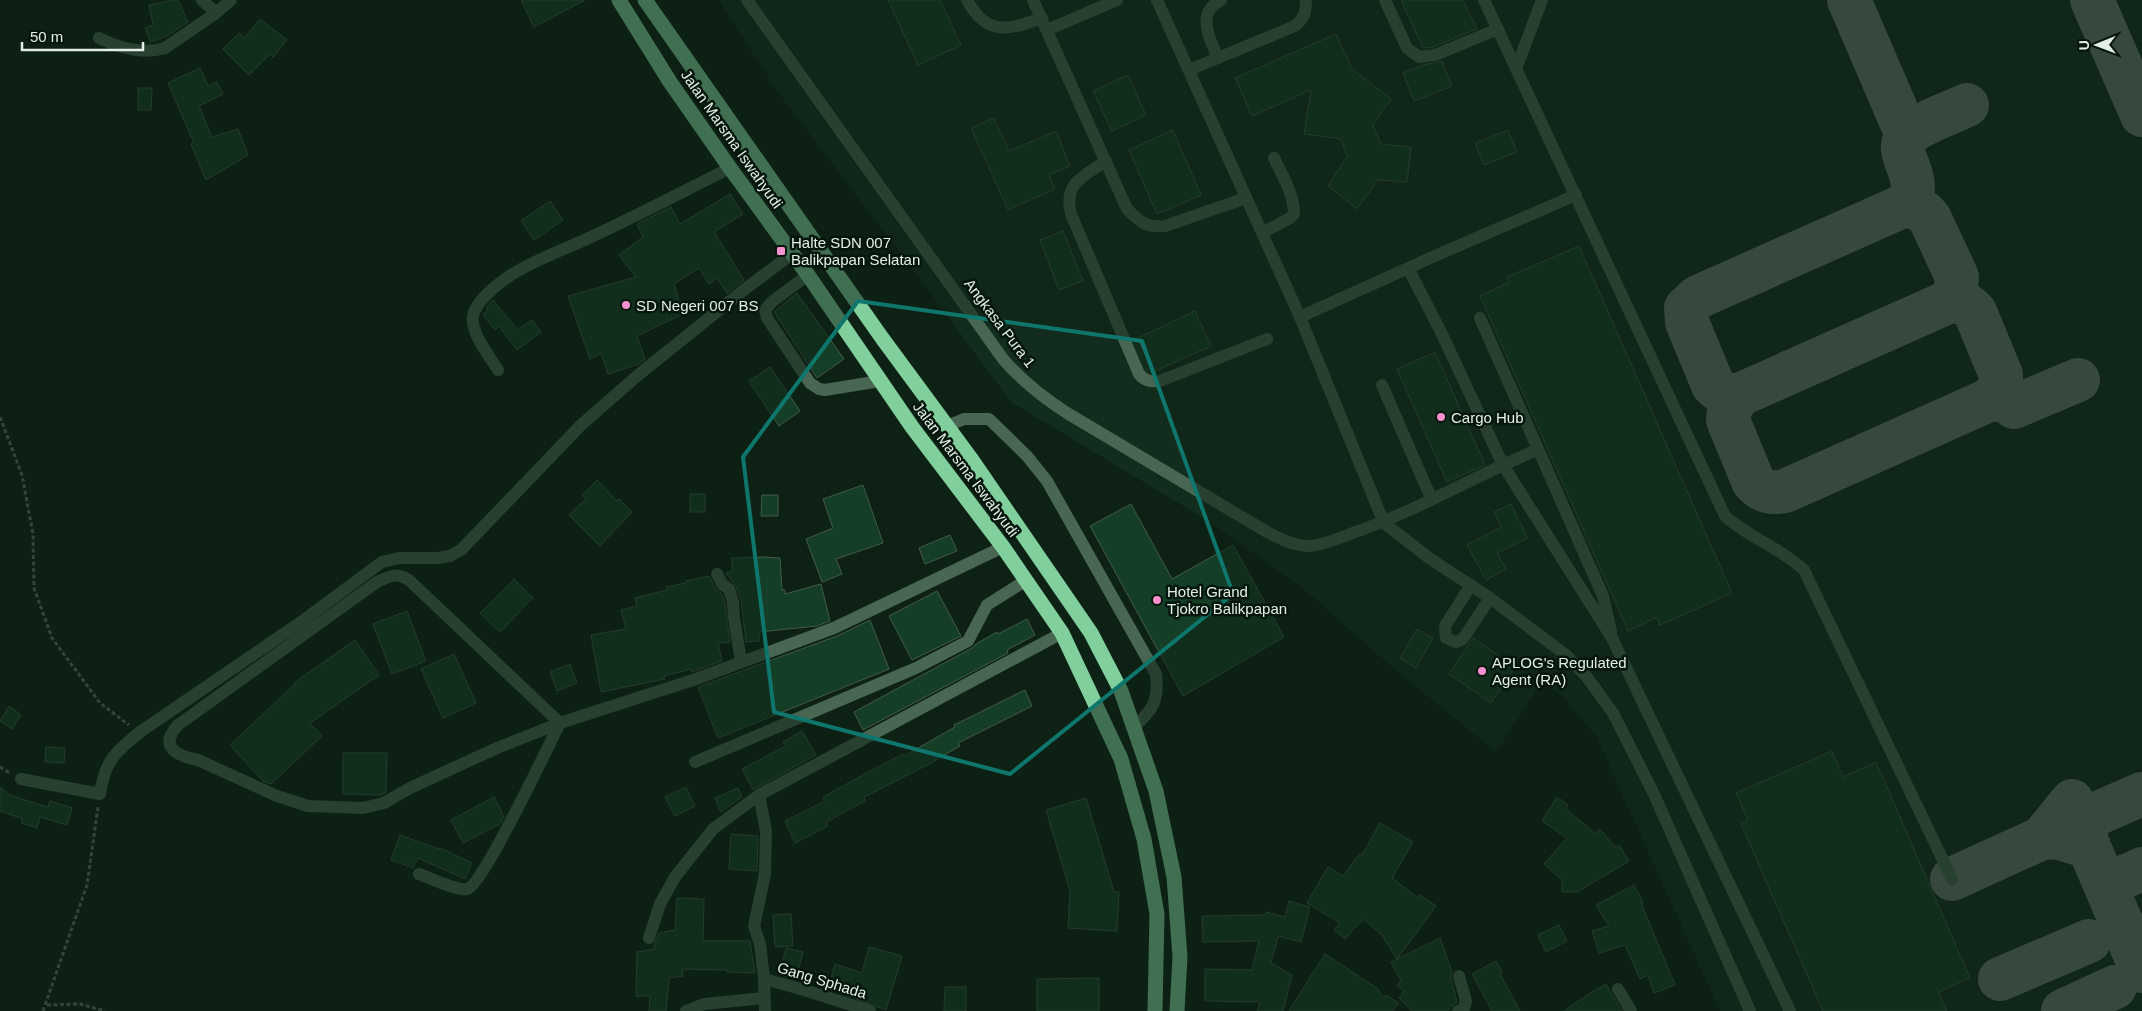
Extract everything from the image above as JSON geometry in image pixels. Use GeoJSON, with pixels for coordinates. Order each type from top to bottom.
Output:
{"type":"FeatureCollection","features":[{"type":"Feature","properties":{"kind":"highway","name":"Jalan Marsma Iswahyudi"},"geometry":{"type":"LineString","coordinates":[[619,0],[670,82],[730,168],[808,276],[880,381],[1003,547],[1062,633],[1091,699],[1121,759],[1144,839],[1157,914],[1155,1011]]}},
{"type":"Feature","properties":{"kind":"highway","name":"Jalan Marsma Iswahyudi"},"geometry":{"type":"LineString","coordinates":[[645,0],[882,338],[972,460],[1090,633],[1121,691],[1156,791],[1174,877],[1180,957],[1177,1011]]}},
{"type":"Feature","properties":{"kind":"street"},"geometry":{"type":"LineString","coordinates":[[202,0],[216,13]]}},
{"type":"Feature","properties":{"kind":"street"},"geometry":{"type":"LineString","coordinates":[[99,38],[120,48],[157,51],[165,48],[216,13],[231,0]]}},
{"type":"Feature","properties":{"kind":"street","name":"Angkasa Pura 1"},"geometry":{"type":"LineString","coordinates":[[747,0],[1003,359],[1021,380],[1039,395],[1284,540],[1311,546],[1330,542],[1384,523],[1431,498],[1536,450]]}},
{"type":"Feature","properties":{"kind":"street"},"geometry":{"type":"LineString","coordinates":[[967,0],[971,8],[982,20],[994,28],[1004,29],[1045,24],[1117,0]]}},
{"type":"Feature","properties":{"kind":"street"},"geometry":{"type":"LineString","coordinates":[[1033,0],[1127,208],[1139,221],[1152,227],[1165,226],[1246,198]]}},
{"type":"Feature","properties":{"kind":"street"},"geometry":{"type":"LineString","coordinates":[[1157,0],[1300,317],[1384,523],[1429,558],[1490,598],[1566,655],[1586,676],[1613,713],[1652,792],[1750,1011]]}},
{"type":"Feature","properties":{"kind":"street"},"geometry":{"type":"LineString","coordinates":[[1218,58],[1209,36],[1207,21],[1210,8],[1221,0]]}},
{"type":"Feature","properties":{"kind":"street"},"geometry":{"type":"LineString","coordinates":[[1189,70],[1295,26],[1301,21],[1306,9],[1306,0]]}},
{"type":"Feature","properties":{"kind":"street"},"geometry":{"type":"LineString","coordinates":[[1385,0],[1407,48],[1419,56],[1435,55],[1498,29]]}},
{"type":"Feature","properties":{"kind":"street"},"geometry":{"type":"LineString","coordinates":[[1484,0],[1726,516],[1735,525],[1793,560],[1804,570],[1952,879]]}},
{"type":"Feature","properties":{"kind":"street"},"geometry":{"type":"LineString","coordinates":[[1516,69],[1542,0]]}},
{"type":"Feature","properties":{"kind":"street"},"geometry":{"type":"LineString","coordinates":[[1262,233],[1294,214],[1291,197],[1274,158]]}},
{"type":"Feature","properties":{"kind":"street"},"geometry":{"type":"LineString","coordinates":[[1106,161],[1078,180],[1069,192],[1068,201],[1139,374],[1144,379],[1152,382],[1160,381],[1267,339]]}},
{"type":"Feature","properties":{"kind":"street"},"geometry":{"type":"LineString","coordinates":[[498,370],[475,333],[473,316],[476,307],[504,280],[527,266],[595,236],[730,168]]}},
{"type":"Feature","properties":{"kind":"street"},"geometry":{"type":"LineString","coordinates":[[1300,317],[1576,194]]}},
{"type":"Feature","properties":{"kind":"street"},"geometry":{"type":"LineString","coordinates":[[21,779],[100,794],[103,775],[108,762],[140,732],[301,622],[382,562],[399,558],[438,558],[450,556],[461,550],[581,426],[637,376],[744,289],[792,254]]}},
{"type":"Feature","properties":{"kind":"street"},"geometry":{"type":"LineString","coordinates":[[1408,268],[1441,332],[1503,464],[1612,638],[1790,1011]]}},
{"type":"Feature","properties":{"kind":"street"},"geometry":{"type":"LineString","coordinates":[[808,276],[773,301],[765,310],[767,318],[810,383],[819,389],[825,390],[880,381]]}},
{"type":"Feature","properties":{"kind":"street"},"geometry":{"type":"LineString","coordinates":[[1480,318],[1536,450],[1603,596],[1612,638]]}},
{"type":"Feature","properties":{"kind":"street"},"geometry":{"type":"LineString","coordinates":[[1382,385],[1431,498]]}},
{"type":"Feature","properties":{"kind":"street"},"geometry":{"type":"LineString","coordinates":[[947,426],[964,418],[989,419],[1027,456],[1047,481],[1156,674],[1158,691],[1150,712],[1134,727]]}},
{"type":"Feature","properties":{"kind":"street"},"geometry":{"type":"LineString","coordinates":[[560,723],[409,580],[402,575],[395,574],[377,582],[178,725],[171,736],[170,743],[173,751],[182,757],[198,760],[290,801],[317,808],[363,808],[384,803],[410,788],[497,748],[560,723],[687,682],[847,623],[1003,547]]}},
{"type":"Feature","properties":{"kind":"street"},"geometry":{"type":"LineString","coordinates":[[718,574],[722,584],[729,589],[733,602],[734,622],[741,662]]}},
{"type":"Feature","properties":{"kind":"street"},"geometry":{"type":"LineString","coordinates":[[694,762],[916,668],[960,646],[971,638],[987,605],[1025,581]]}},
{"type":"Feature","properties":{"kind":"street"},"geometry":{"type":"LineString","coordinates":[[1471,585],[1445,626],[1444,633],[1446,638],[1456,642],[1463,639],[1490,598]]}},
{"type":"Feature","properties":{"kind":"street"},"geometry":{"type":"LineString","coordinates":[[649,938],[660,904],[675,877],[713,829],[759,795],[1062,633]]}},
{"type":"Feature","properties":{"kind":"street"},"geometry":{"type":"LineString","coordinates":[[419,874],[461,889],[473,885],[488,863],[560,723]]}},
{"type":"Feature","properties":{"kind":"street"},"geometry":{"type":"LineString","coordinates":[[759,795],[766,832],[765,874],[754,922],[760,944],[765,1011]]}},
{"type":"Feature","properties":{"kind":"street"},"geometry":{"type":"LineString","coordinates":[[1458,1011],[1464,1008],[1466,1001],[1459,976]]}},
{"type":"Feature","properties":{"kind":"street","name":"Gang Sphada"},"geometry":{"type":"LineString","coordinates":[[764,980],[801,989],[870,1011]]}},
{"type":"Feature","properties":{"kind":"street"},"geometry":{"type":"LineString","coordinates":[[1618,989],[1631,1011]]}},
{"type":"Feature","properties":{"kind":"street"},"geometry":{"type":"LineString","coordinates":[[686,1011],[704,1004],[764,998]]}},
{"type":"Feature","properties":{"kind":"path"},"geometry":{"type":"LineString","coordinates":[[0,417],[22,474],[33,534],[34,588],[52,638],[100,703],[140,732]]}},
{"type":"Feature","properties":{"kind":"path"},"geometry":{"type":"LineString","coordinates":[[43,1011],[47,1005],[87,885],[100,794]]}},
{"type":"Feature","properties":{"kind":"path"},"geometry":{"type":"LineString","coordinates":[[47,1005],[80,1004],[105,1011]]}},
{"type":"Feature","properties":{"kind":"highlighted area"},"geometry":{"type":"Polygon","coordinates":[[[858,301],[1142,341],[1233,594],[1010,774],[774,712],[743,457],[858,301]]]}},
{"type":"Feature","properties":{"kind":"shaded area"},"geometry":{"type":"Polygon","coordinates":[[[719,0],[2142,0],[2142,1011],[1720,1011],[1596,736],[1563,697],[1542,681],[1496,752],[1392,667],[1304,589],[1205,519],[1011,402],[775,88],[719,0]]]}},
{"type":"Feature","properties":{"kind":"building"},"geometry":{"type":"Polygon","coordinates":[[[178,0],[188,22],[169,35],[151,42],[145,28],[153,25],[149,5],[178,0]]]}},
{"type":"Feature","properties":{"kind":"building"},"geometry":{"type":"Polygon","coordinates":[[[521,0],[585,0],[534,27],[521,0]]]}},
{"type":"Feature","properties":{"kind":"building"},"geometry":{"type":"Polygon","coordinates":[[[888,0],[940,0],[961,45],[918,65],[888,0]]]}},
{"type":"Feature","properties":{"kind":"building"},"geometry":{"type":"Polygon","coordinates":[[[1401,0],[1463,0],[1477,29],[1433,47],[1423,48],[1401,0]]]}},
{"type":"Feature","properties":{"kind":"building"},"geometry":{"type":"Polygon","coordinates":[[[260,19],[287,40],[273,57],[270,54],[249,75],[223,49],[239,33],[244,38],[260,19]]]}},
{"type":"Feature","properties":{"kind":"building"},"geometry":{"type":"Polygon","coordinates":[[[1336,34],[1352,69],[1391,99],[1373,125],[1381,144],[1411,147],[1407,182],[1378,180],[1357,209],[1328,186],[1347,156],[1341,139],[1304,134],[1311,90],[1252,116],[1235,78],[1336,34]]]}},
{"type":"Feature","properties":{"kind":"building"},"geometry":{"type":"Polygon","coordinates":[[[1442,61],[1452,86],[1414,101],[1403,73],[1423,65],[1442,61]]]}},
{"type":"Feature","properties":{"kind":"building"},"geometry":{"type":"Polygon","coordinates":[[[200,68],[208,86],[217,82],[223,94],[199,106],[212,137],[238,129],[248,155],[206,180],[191,144],[194,143],[168,83],[200,68]]]}},
{"type":"Feature","properties":{"kind":"building"},"geometry":{"type":"Polygon","coordinates":[[[1128,75],[1146,115],[1112,131],[1093,91],[1128,75]]]}},
{"type":"Feature","properties":{"kind":"building"},"geometry":{"type":"Polygon","coordinates":[[[138,88],[152,88],[151,110],[138,110],[138,88]]]}},
{"type":"Feature","properties":{"kind":"building"},"geometry":{"type":"Polygon","coordinates":[[[994,118],[1009,151],[1056,131],[1070,166],[1049,175],[1055,189],[1008,210],[971,128],[994,118]]]}},
{"type":"Feature","properties":{"kind":"building"},"geometry":{"type":"Polygon","coordinates":[[[1173,130],[1201,195],[1157,214],[1129,150],[1173,130]]]}},
{"type":"Feature","properties":{"kind":"building"},"geometry":{"type":"Polygon","coordinates":[[[1508,130],[1517,152],[1484,165],[1475,143],[1508,130]]]}},
{"type":"Feature","properties":{"kind":"building"},"geometry":{"type":"Polygon","coordinates":[[[730,194],[743,214],[714,232],[744,280],[727,293],[717,278],[709,284],[699,268],[674,284],[683,314],[637,336],[645,359],[639,364],[608,374],[601,353],[590,359],[568,296],[636,277],[619,255],[643,237],[637,224],[671,207],[680,224],[730,194]]]}},
{"type":"Feature","properties":{"kind":"building"},"geometry":{"type":"Polygon","coordinates":[[[550,201],[563,220],[534,240],[521,221],[550,201]]]}},
{"type":"Feature","properties":{"kind":"building"},"geometry":{"type":"Polygon","coordinates":[[[1063,231],[1083,281],[1059,290],[1040,240],[1063,231]]]}},
{"type":"Feature","properties":{"kind":"building"},"geometry":{"type":"Polygon","coordinates":[[[1579,246],[1732,593],[1660,625],[1657,617],[1628,631],[1480,296],[1510,282],[1507,277],[1579,246]]]}},
{"type":"Feature","properties":{"kind":"building"},"geometry":{"type":"Polygon","coordinates":[[[797,293],[844,359],[817,378],[774,312],[797,293]]]}},
{"type":"Feature","properties":{"kind":"building"},"geometry":{"type":"Polygon","coordinates":[[[493,300],[518,330],[532,320],[541,332],[517,350],[499,326],[495,330],[483,315],[493,300]]]}},
{"type":"Feature","properties":{"kind":"building"},"geometry":{"type":"Polygon","coordinates":[[[1195,311],[1211,346],[1153,372],[1138,338],[1195,311]]]}},
{"type":"Feature","properties":{"kind":"building","name":"Cargo Hub"},"geometry":{"type":"Polygon","coordinates":[[[1435,352],[1485,465],[1447,482],[1397,369],[1435,352]]]}},
{"type":"Feature","properties":{"kind":"building"},"geometry":{"type":"Polygon","coordinates":[[[770,367],[800,411],[779,426],[749,381],[770,367]]]}},
{"type":"Feature","properties":{"kind":"building"},"geometry":{"type":"Polygon","coordinates":[[[597,480],[617,501],[619,499],[632,512],[600,546],[569,515],[586,499],[582,495],[597,480]]]}},
{"type":"Feature","properties":{"kind":"building"},"geometry":{"type":"Polygon","coordinates":[[[863,485],[883,543],[836,559],[842,574],[822,582],[806,539],[833,528],[823,499],[863,485]]]}},
{"type":"Feature","properties":{"kind":"building"},"geometry":{"type":"Polygon","coordinates":[[[690,494],[705,494],[705,512],[690,512],[690,494]]]}},
{"type":"Feature","properties":{"kind":"building"},"geometry":{"type":"Polygon","coordinates":[[[762,495],[778,495],[778,516],[761,516],[762,495]]]}},
{"type":"Feature","properties":{"kind":"building"},"geometry":{"type":"Polygon","coordinates":[[[1131,504],[1172,579],[1233,545],[1284,637],[1183,696],[1090,526],[1131,504]]]}},
{"type":"Feature","properties":{"kind":"building"},"geometry":{"type":"Polygon","coordinates":[[[1511,504],[1528,538],[1497,553],[1506,569],[1486,580],[1467,545],[1501,527],[1494,512],[1511,504]]]}},
{"type":"Feature","properties":{"kind":"building"},"geometry":{"type":"Polygon","coordinates":[[[950,535],[957,551],[925,564],[919,548],[950,535]]]}},
{"type":"Feature","properties":{"kind":"building"},"geometry":{"type":"Polygon","coordinates":[[[732,558],[780,558],[782,590],[785,590],[785,594],[821,584],[830,621],[817,626],[759,632],[759,641],[746,642],[741,600],[736,586],[726,573],[732,572],[732,558]]]}},
{"type":"Feature","properties":{"kind":"building"},"geometry":{"type":"Polygon","coordinates":[[[709,576],[715,588],[722,594],[725,603],[730,642],[718,643],[722,661],[692,672],[691,669],[664,676],[665,679],[601,692],[591,635],[626,629],[621,610],[637,606],[635,598],[667,590],[666,587],[686,583],[686,581],[709,576]]]}},
{"type":"Feature","properties":{"kind":"building"},"geometry":{"type":"Polygon","coordinates":[[[514,579],[533,598],[500,632],[480,613],[514,579]]]}},
{"type":"Feature","properties":{"kind":"building"},"geometry":{"type":"Polygon","coordinates":[[[937,591],[961,636],[912,660],[889,616],[937,591]]]}},
{"type":"Feature","properties":{"kind":"building"},"geometry":{"type":"Polygon","coordinates":[[[407,611],[426,661],[392,674],[373,624],[407,611]]]}},
{"type":"Feature","properties":{"kind":"building"},"geometry":{"type":"Polygon","coordinates":[[[1027,619],[1035,635],[1007,650],[1008,653],[863,730],[854,712],[972,648],[997,632],[998,634],[1027,619]]]}},
{"type":"Feature","properties":{"kind":"building"},"geometry":{"type":"Polygon","coordinates":[[[870,620],[889,669],[718,738],[698,687],[837,636],[870,620]]]}},
{"type":"Feature","properties":{"kind":"building"},"geometry":{"type":"Polygon","coordinates":[[[1417,629],[1433,638],[1416,668],[1400,658],[1417,629]]]}},
{"type":"Feature","properties":{"kind":"building","name":"APLOG's Regulated Agent (RA)"},"geometry":{"type":"Polygon","coordinates":[[[1473,638],[1515,667],[1491,703],[1449,674],[1473,638]]]}},
{"type":"Feature","properties":{"kind":"building"},"geometry":{"type":"Polygon","coordinates":[[[355,640],[379,675],[310,723],[322,736],[271,784],[263,781],[230,745],[294,683],[355,640]]]}},
{"type":"Feature","properties":{"kind":"building"},"geometry":{"type":"Polygon","coordinates":[[[454,654],[476,703],[443,718],[421,669],[454,654]]]}},
{"type":"Feature","properties":{"kind":"building"},"geometry":{"type":"Polygon","coordinates":[[[570,664],[577,683],[557,691],[550,672],[570,664]]]}},
{"type":"Feature","properties":{"kind":"building"},"geometry":{"type":"Polygon","coordinates":[[[1025,690],[1032,706],[958,743],[960,746],[929,764],[864,797],[865,801],[826,822],[828,826],[795,843],[785,821],[825,801],[823,797],[903,754],[904,756],[955,727],[954,725],[1025,690]]]}},
{"type":"Feature","properties":{"kind":"building"},"geometry":{"type":"Polygon","coordinates":[[[9,706],[21,715],[12,729],[0,721],[9,706]]]}},
{"type":"Feature","properties":{"kind":"building"},"geometry":{"type":"Polygon","coordinates":[[[802,731],[816,755],[753,790],[742,769],[786,746],[783,742],[802,731]]]}},
{"type":"Feature","properties":{"kind":"building"},"geometry":{"type":"Polygon","coordinates":[[[46,747],[65,748],[64,763],[45,762],[46,747]]]}},
{"type":"Feature","properties":{"kind":"building"},"geometry":{"type":"Polygon","coordinates":[[[1832,751],[1843,777],[1876,762],[1970,978],[1938,992],[1947,1011],[1823,1011],[1741,824],[1748,820],[1736,793],[1832,751]]]}},
{"type":"Feature","properties":{"kind":"building"},"geometry":{"type":"Polygon","coordinates":[[[343,753],[387,753],[386,792],[381,795],[343,794],[343,753]]]}},
{"type":"Feature","properties":{"kind":"building"},"geometry":{"type":"Polygon","coordinates":[[[0,787],[10,795],[48,807],[50,801],[72,808],[67,825],[40,817],[37,828],[21,823],[23,819],[0,811],[0,787]]]}},
{"type":"Feature","properties":{"kind":"building"},"geometry":{"type":"Polygon","coordinates":[[[686,787],[695,806],[675,816],[665,797],[686,787]]]}},
{"type":"Feature","properties":{"kind":"building"},"geometry":{"type":"Polygon","coordinates":[[[738,788],[742,797],[721,812],[715,798],[738,788]]]}},
{"type":"Feature","properties":{"kind":"building"},"geometry":{"type":"Polygon","coordinates":[[[494,797],[504,817],[500,824],[463,843],[451,820],[494,797]]]}},
{"type":"Feature","properties":{"kind":"building"},"geometry":{"type":"Polygon","coordinates":[[[1557,797],[1568,805],[1566,809],[1595,833],[1600,829],[1615,847],[1619,845],[1629,861],[1577,892],[1562,892],[1562,880],[1544,864],[1567,838],[1542,821],[1557,797]]]}},
{"type":"Feature","properties":{"kind":"building"},"geometry":{"type":"Polygon","coordinates":[[[1086,798],[1114,892],[1119,892],[1117,931],[1068,928],[1070,891],[1046,810],[1086,798]]]}},
{"type":"Feature","properties":{"kind":"building"},"geometry":{"type":"Polygon","coordinates":[[[1380,823],[1413,842],[1392,878],[1418,898],[1420,895],[1436,906],[1397,959],[1381,934],[1363,919],[1345,939],[1334,930],[1340,923],[1307,903],[1328,867],[1343,876],[1360,853],[1362,855],[1380,823]]]}},
{"type":"Feature","properties":{"kind":"building"},"geometry":{"type":"Polygon","coordinates":[[[731,834],[758,836],[757,871],[729,869],[731,834]]]}},
{"type":"Feature","properties":{"kind":"building"},"geometry":{"type":"Polygon","coordinates":[[[400,835],[440,848],[472,863],[465,879],[418,858],[413,868],[391,860],[400,835]]]}},
{"type":"Feature","properties":{"kind":"building"},"geometry":{"type":"Polygon","coordinates":[[[1634,885],[1643,902],[1641,903],[1675,985],[1654,993],[1648,975],[1640,979],[1625,945],[1599,953],[1592,931],[1609,926],[1596,905],[1634,885]]]}},
{"type":"Feature","properties":{"kind":"building"},"geometry":{"type":"Polygon","coordinates":[[[677,898],[704,899],[703,941],[750,941],[755,973],[682,969],[683,976],[669,978],[666,1011],[649,1011],[650,996],[636,996],[637,952],[654,949],[659,933],[675,930],[677,898]]]}},
{"type":"Feature","properties":{"kind":"building"},"geometry":{"type":"Polygon","coordinates":[[[1289,901],[1310,907],[1301,942],[1278,936],[1271,963],[1292,975],[1283,1011],[1257,1011],[1260,1002],[1205,1001],[1205,969],[1252,970],[1259,941],[1203,942],[1202,916],[1266,915],[1266,912],[1285,917],[1289,901]]]}},
{"type":"Feature","properties":{"kind":"building"},"geometry":{"type":"Polygon","coordinates":[[[791,914],[793,946],[775,947],[773,915],[791,914]]]}},
{"type":"Feature","properties":{"kind":"building"},"geometry":{"type":"Polygon","coordinates":[[[1559,925],[1567,941],[1546,952],[1538,935],[1559,925]]]}},
{"type":"Feature","properties":{"kind":"building"},"geometry":{"type":"Polygon","coordinates":[[[1440,938],[1452,972],[1451,978],[1457,1002],[1447,1011],[1412,1011],[1399,998],[1404,991],[1397,985],[1401,981],[1391,962],[1440,938]]]}},
{"type":"Feature","properties":{"kind":"building"},"geometry":{"type":"Polygon","coordinates":[[[869,947],[902,956],[886,1010],[828,989],[835,964],[862,973],[869,947]]]}},
{"type":"Feature","properties":{"kind":"building"},"geometry":{"type":"Polygon","coordinates":[[[786,948],[803,952],[796,979],[779,975],[786,948]]]}},
{"type":"Feature","properties":{"kind":"building"},"geometry":{"type":"Polygon","coordinates":[[[1325,954],[1378,989],[1383,998],[1386,995],[1399,1003],[1392,1011],[1289,1011],[1325,954]]]}},
{"type":"Feature","properties":{"kind":"building"},"geometry":{"type":"Polygon","coordinates":[[[1496,961],[1502,973],[1500,974],[1520,1011],[1492,1011],[1472,974],[1496,961]]]}},
{"type":"Feature","properties":{"kind":"building"},"geometry":{"type":"Polygon","coordinates":[[[1099,978],[1099,1011],[1037,1011],[1037,979],[1099,978]]]}},
{"type":"Feature","properties":{"kind":"building"},"geometry":{"type":"Polygon","coordinates":[[[1606,984],[1622,1011],[1564,1011],[1589,994],[1606,984]]]}},
{"type":"Feature","properties":{"kind":"building"},"geometry":{"type":"Polygon","coordinates":[[[945,987],[966,987],[966,1011],[944,1011],[945,987]]]}},
{"type":"Feature","properties":{"kind":"taxiway"},"geometry":{"type":"LineString","coordinates":[[1849,0],[1907,135]]}},
{"type":"Feature","properties":{"kind":"taxiway"},"geometry":{"type":"LineString","coordinates":[[2092,0],[2142,115]]}},
{"type":"Feature","properties":{"kind":"taxiway"},"geometry":{"type":"LineString","coordinates":[[1903,206],[1910,197],[1913,187],[1903,151],[1903,143],[1908,135],[1927,123],[1967,105]]}},
{"type":"Feature","properties":{"kind":"taxiway"},"geometry":{"type":"LineString","coordinates":[[1739,395],[1725,393],[1713,385],[1687,322],[1686,308],[1698,297],[1903,206],[1919,209],[1930,219],[1957,277],[1955,294],[1948,302]]}},
{"type":"Feature","properties":{"kind":"taxiway"},"geometry":{"type":"LineString","coordinates":[[1989,400],[1998,389],[2001,375],[1975,312],[1963,303],[1948,302],[1739,395],[1729,410],[1728,420],[1753,481],[1763,490],[1780,492],[1989,400],[2003,400],[2014,407],[2078,380]]}},
{"type":"Feature","properties":{"kind":"taxiway"},"geometry":{"type":"LineString","coordinates":[[2080,821],[2142,794]]}},
{"type":"Feature","properties":{"kind":"taxiway"},"geometry":{"type":"LineString","coordinates":[[2089,847],[2056,837],[2042,838],[2072,801],[2089,847],[2142,971]]}},
{"type":"Feature","properties":{"kind":"taxiway"},"geometry":{"type":"LineString","coordinates":[[1952,879],[2042,838]]}},
{"type":"Feature","properties":{"kind":"taxiway"},"geometry":{"type":"LineString","coordinates":[[2106,885],[2142,869]]}},
{"type":"Feature","properties":{"kind":"taxiway"},"geometry":{"type":"LineString","coordinates":[[2000,979],[2089,941]]}},
{"type":"Feature","properties":{"kind":"taxiway"},"geometry":{"type":"LineString","coordinates":[[2063,1011],[2115,987]]}},
{"type":"Feature","properties":{"kind":"place","name":"Halte SDN 007 Balikpapan Selatan"},"geometry":{"type":"Point","coordinates":[781,251]}},
{"type":"Feature","properties":{"kind":"place","name":"SD Negeri 007 BS"},"geometry":{"type":"Point","coordinates":[626,305]}},
{"type":"Feature","properties":{"kind":"place","name":"Cargo Hub"},"geometry":{"type":"Point","coordinates":[1441,417]}},
{"type":"Feature","properties":{"kind":"place","name":"Hotel Grand Tjokro Balikpapan"},"geometry":{"type":"Point","coordinates":[1157,600]}},
{"type":"Feature","properties":{"kind":"place","name":"APLOG's Regulated Agent (RA)"},"geometry":{"type":"Point","coordinates":[1482,671]}}]}
